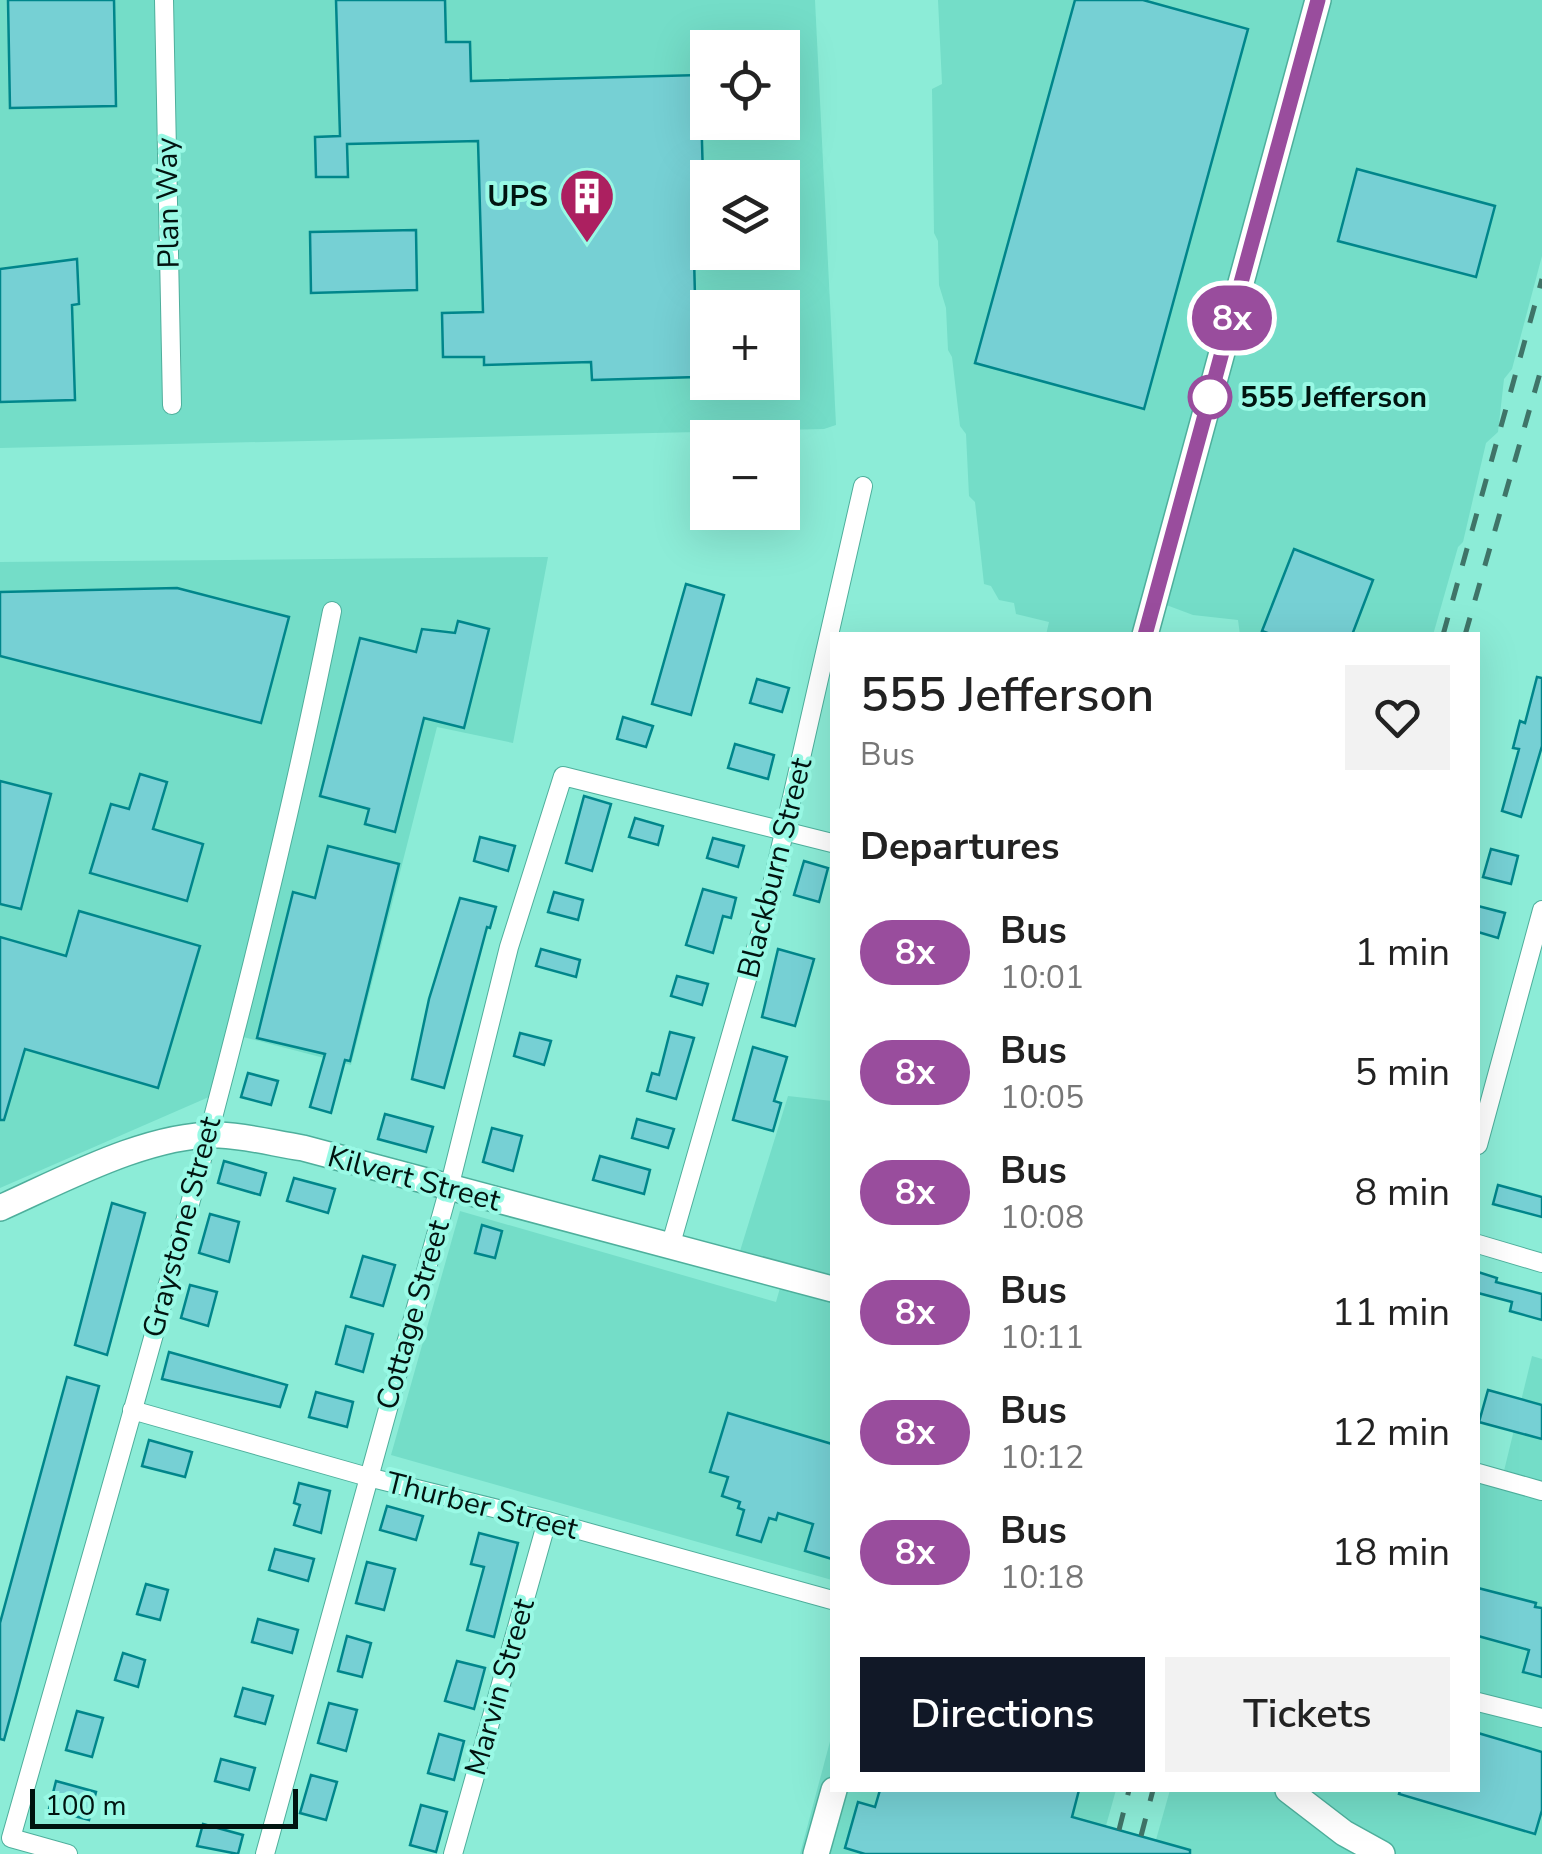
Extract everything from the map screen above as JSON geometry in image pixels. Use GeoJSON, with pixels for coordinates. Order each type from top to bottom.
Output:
{"type":"FeatureCollection","features":[{"type":"Feature","properties":{"kind":"street","name":"Plan Way"},"geometry":{"type":"LineString","coordinates":[[164,0],[172,405]]}},
{"type":"Feature","properties":{"kind":"street"},"geometry":{"type":"LineString","coordinates":[[1146,632],[1318,0]]}},
{"type":"Feature","properties":{"kind":"street","name":"Blackburn Street"},"geometry":{"type":"LineString","coordinates":[[831,632],[863,486]]}},
{"type":"Feature","properties":{"kind":"street","name":"Graystone Street"},"geometry":{"type":"LineString","coordinates":[[68,1854],[11,1838],[207,1136],[297,785],[332,611]]}},
{"type":"Feature","properties":{"kind":"street","name":"Blackburn Street"},"geometry":{"type":"LineString","coordinates":[[670,1247],[786,832],[830,634]]}},
{"type":"Feature","properties":{"kind":"street","name":"Cottage Street"},"geometry":{"type":"LineString","coordinates":[[265,1854],[449,1188],[508,948],[563,776],[786,832]]}},
{"type":"Feature","properties":{"kind":"street"},"geometry":{"type":"LineString","coordinates":[[786,832],[830,843]]}},
{"type":"Feature","properties":{"kind":"street"},"geometry":{"type":"LineString","coordinates":[[1480,1138],[1539,934],[1542,910]]}},
{"type":"Feature","properties":{"kind":"street","name":"Kilvert Street"},"geometry":{"type":"LineString","coordinates":[[0,1208],[120,1155],[207,1136],[234,1137],[303,1148],[830,1288]]}},
{"type":"Feature","properties":{"kind":"street"},"geometry":{"type":"LineString","coordinates":[[1480,1245],[1542,1263]]}},
{"type":"Feature","properties":{"kind":"street","name":"Thurber Street"},"geometry":{"type":"LineString","coordinates":[[132,1410],[830,1599]]}},
{"type":"Feature","properties":{"kind":"street"},"geometry":{"type":"LineString","coordinates":[[1480,1473],[1542,1491]]}},
{"type":"Feature","properties":{"kind":"street","name":"Marvin Street"},"geometry":{"type":"LineString","coordinates":[[452,1854],[548,1521]]}},
{"type":"Feature","properties":{"kind":"street"},"geometry":{"type":"LineString","coordinates":[[1480,1702],[1542,1718]]}},
{"type":"Feature","properties":{"kind":"street"},"geometry":{"type":"LineString","coordinates":[[816,1854],[833,1792]]}},
{"type":"Feature","properties":{"kind":"street"},"geometry":{"type":"LineString","coordinates":[[1291,1792],[1344,1833],[1382,1854]]}},
{"type":"Feature","properties":{"kind":"shaded area"},"geometry":{"type":"Polygon","coordinates":[[[0,0],[815,0],[836,425],[800,430],[800,420],[690,420],[690,432],[0,448],[0,0]]]}},
{"type":"Feature","properties":{"kind":"shaded area"},"geometry":{"type":"Polygon","coordinates":[[[938,0],[1542,0],[1542,256],[1512,369],[1504,379],[1498,432],[1486,443],[1463,542],[1458,547],[1434,632],[1240,632],[1238,620],[1193,615],[1161,603],[1150,632],[1047,632],[1049,622],[1016,614],[1014,603],[999,600],[991,586],[984,584],[975,502],[969,496],[966,434],[960,426],[934,233],[932,89],[942,84],[938,0]]]}},
{"type":"Feature","properties":{"kind":"shaded area"},"geometry":{"type":"Polygon","coordinates":[[[548,557],[513,743],[437,727],[351,1065],[243,1037],[225,1090],[0,1188],[0,562],[548,557]]]}},
{"type":"Feature","properties":{"kind":"shaded area"},"geometry":{"type":"Polygon","coordinates":[[[788,1096],[830,1101],[830,1579],[391,1455],[460,1211],[776,1302],[782,1281],[736,1264],[788,1096]]]}},
{"type":"Feature","properties":{"kind":"shaded area"},"geometry":{"type":"Polygon","coordinates":[[[1532,1356],[1542,1359],[1542,1854],[1152,1854],[1169,1792],[1480,1792],[1480,1470],[1503,1475],[1532,1356]]]}},
{"type":"Feature","properties":{"kind":"shaded area"},"geometry":{"type":"Polygon","coordinates":[[[830,1742],[830,1792],[1115,1792],[1098,1854],[800,1854],[830,1742]]]}},
{"type":"Feature","properties":{"kind":"building"},"geometry":{"type":"Polygon","coordinates":[[[8,0],[114,0],[116,106],[10,108],[8,0]]]}},
{"type":"Feature","properties":{"kind":"building","name":"UPS"},"geometry":{"type":"Polygon","coordinates":[[[336,0],[445,0],[446,42],[470,42],[471,81],[690,75],[690,140],[702,140],[702,160],[690,160],[690,270],[694,270],[695,290],[690,290],[690,377],[592,380],[591,362],[484,365],[484,357],[443,357],[442,313],[483,312],[478,141],[347,144],[348,177],[316,177],[315,137],[340,136],[336,0]]]}},
{"type":"Feature","properties":{"kind":"building"},"geometry":{"type":"Polygon","coordinates":[[[1075,0],[1143,0],[1248,29],[1144,409],[975,363],[1075,0]]]}},
{"type":"Feature","properties":{"kind":"building"},"geometry":{"type":"Polygon","coordinates":[[[1357,169],[1495,206],[1476,277],[1338,241],[1357,169]]]}},
{"type":"Feature","properties":{"kind":"building"},"geometry":{"type":"Polygon","coordinates":[[[416,230],[417,290],[311,293],[310,232],[416,230]]]}},
{"type":"Feature","properties":{"kind":"building"},"geometry":{"type":"Polygon","coordinates":[[[77,259],[79,304],[72,305],[75,400],[0,402],[0,269],[77,259]]]}},
{"type":"Feature","properties":{"kind":"building"},"geometry":{"type":"Polygon","coordinates":[[[1294,549],[1373,580],[1353,632],[1262,631],[1294,549]]]}},
{"type":"Feature","properties":{"kind":"building"},"geometry":{"type":"Polygon","coordinates":[[[686,584],[724,595],[691,715],[652,704],[686,584]]]}},
{"type":"Feature","properties":{"kind":"building"},"geometry":{"type":"Polygon","coordinates":[[[177,588],[289,617],[261,723],[0,656],[0,592],[177,588]]]}},
{"type":"Feature","properties":{"kind":"building"},"geometry":{"type":"Polygon","coordinates":[[[458,621],[489,629],[464,728],[424,718],[395,832],[365,824],[369,809],[320,796],[360,638],[416,652],[422,629],[455,633],[458,621]]]}},
{"type":"Feature","properties":{"kind":"building"},"geometry":{"type":"Polygon","coordinates":[[[1537,677],[1542,678],[1542,746],[1521,817],[1502,811],[1519,749],[1513,748],[1520,721],[1525,723],[1537,677]]]}},
{"type":"Feature","properties":{"kind":"building"},"geometry":{"type":"Polygon","coordinates":[[[757,679],[789,688],[782,712],[750,703],[757,679]]]}},
{"type":"Feature","properties":{"kind":"building"},"geometry":{"type":"Polygon","coordinates":[[[623,717],[653,726],[646,747],[617,739],[623,717]]]}},
{"type":"Feature","properties":{"kind":"building"},"geometry":{"type":"Polygon","coordinates":[[[735,744],[774,755],[768,779],[728,768],[735,744]]]}},
{"type":"Feature","properties":{"kind":"building"},"geometry":{"type":"Polygon","coordinates":[[[140,774],[167,782],[153,829],[203,844],[187,901],[90,873],[111,804],[129,809],[140,774]]]}},
{"type":"Feature","properties":{"kind":"building"},"geometry":{"type":"Polygon","coordinates":[[[0,781],[51,794],[21,909],[0,904],[0,781]]]}},
{"type":"Feature","properties":{"kind":"building"},"geometry":{"type":"Polygon","coordinates":[[[584,796],[611,804],[592,871],[566,863],[584,796]]]}},
{"type":"Feature","properties":{"kind":"building"},"geometry":{"type":"Polygon","coordinates":[[[635,818],[663,826],[658,845],[629,837],[635,818]]]}},
{"type":"Feature","properties":{"kind":"building"},"geometry":{"type":"Polygon","coordinates":[[[480,837],[515,846],[508,871],[474,861],[480,837]]]}},
{"type":"Feature","properties":{"kind":"building"},"geometry":{"type":"Polygon","coordinates":[[[713,838],[744,846],[738,867],[707,858],[713,838]]]}},
{"type":"Feature","properties":{"kind":"building"},"geometry":{"type":"Polygon","coordinates":[[[328,846],[399,864],[350,1061],[345,1060],[331,1113],[310,1107],[325,1054],[257,1038],[293,892],[315,898],[328,846]]]}},
{"type":"Feature","properties":{"kind":"building"},"geometry":{"type":"Polygon","coordinates":[[[1491,849],[1518,856],[1511,884],[1483,877],[1491,849]]]}},
{"type":"Feature","properties":{"kind":"building"},"geometry":{"type":"Polygon","coordinates":[[[804,861],[828,868],[819,902],[794,895],[804,861]]]}},
{"type":"Feature","properties":{"kind":"building"},"geometry":{"type":"Polygon","coordinates":[[[703,889],[736,898],[731,918],[723,916],[713,953],[686,945],[703,889]]]}},
{"type":"Feature","properties":{"kind":"building"},"geometry":{"type":"Polygon","coordinates":[[[554,892],[583,900],[578,920],[548,912],[554,892]]]}},
{"type":"Feature","properties":{"kind":"building"},"geometry":{"type":"Polygon","coordinates":[[[460,898],[496,907],[490,928],[487,927],[444,1088],[412,1079],[429,999],[460,898]]]}},
{"type":"Feature","properties":{"kind":"building"},"geometry":{"type":"Polygon","coordinates":[[[1480,907],[1505,913],[1498,938],[1480,933],[1480,907]]]}},
{"type":"Feature","properties":{"kind":"building"},"geometry":{"type":"Polygon","coordinates":[[[79,911],[200,946],[158,1088],[25,1049],[4,1120],[0,1120],[0,937],[66,956],[79,911]]]}},
{"type":"Feature","properties":{"kind":"building"},"geometry":{"type":"Polygon","coordinates":[[[541,949],[580,960],[576,977],[536,966],[541,949]]]}},
{"type":"Feature","properties":{"kind":"building"},"geometry":{"type":"Polygon","coordinates":[[[778,949],[814,959],[795,1026],[762,1017],[778,949]]]}},
{"type":"Feature","properties":{"kind":"building"},"geometry":{"type":"Polygon","coordinates":[[[677,976],[708,984],[702,1005],[671,996],[677,976]]]}},
{"type":"Feature","properties":{"kind":"building"},"geometry":{"type":"Polygon","coordinates":[[[670,1032],[694,1038],[676,1099],[647,1091],[652,1073],[659,1075],[670,1032]]]}},
{"type":"Feature","properties":{"kind":"building"},"geometry":{"type":"Polygon","coordinates":[[[520,1033],[551,1041],[544,1065],[514,1056],[520,1033]]]}},
{"type":"Feature","properties":{"kind":"building"},"geometry":{"type":"Polygon","coordinates":[[[753,1047],[787,1057],[774,1101],[781,1103],[773,1131],[733,1120],[753,1047]]]}},
{"type":"Feature","properties":{"kind":"building"},"geometry":{"type":"Polygon","coordinates":[[[248,1073],[278,1081],[271,1105],[241,1097],[248,1073]]]}},
{"type":"Feature","properties":{"kind":"building"},"geometry":{"type":"Polygon","coordinates":[[[385,1114],[433,1127],[426,1152],[378,1139],[385,1114]]]}},
{"type":"Feature","properties":{"kind":"building"},"geometry":{"type":"Polygon","coordinates":[[[637,1119],[674,1129],[668,1148],[632,1138],[637,1119]]]}},
{"type":"Feature","properties":{"kind":"building"},"geometry":{"type":"Polygon","coordinates":[[[492,1128],[522,1136],[513,1171],[483,1162],[492,1128]]]}},
{"type":"Feature","properties":{"kind":"building"},"geometry":{"type":"Polygon","coordinates":[[[600,1156],[650,1170],[644,1194],[593,1180],[600,1156]]]}},
{"type":"Feature","properties":{"kind":"building"},"geometry":{"type":"Polygon","coordinates":[[[224,1161],[266,1173],[260,1195],[218,1183],[224,1161]]]}},
{"type":"Feature","properties":{"kind":"building"},"geometry":{"type":"Polygon","coordinates":[[[294,1178],[335,1189],[328,1213],[287,1201],[294,1178]]]}},
{"type":"Feature","properties":{"kind":"building"},"geometry":{"type":"Polygon","coordinates":[[[1498,1185],[1542,1197],[1542,1217],[1493,1204],[1498,1185]]]}},
{"type":"Feature","properties":{"kind":"building"},"geometry":{"type":"Polygon","coordinates":[[[112,1203],[145,1213],[107,1355],[75,1345],[112,1203]]]}},
{"type":"Feature","properties":{"kind":"building"},"geometry":{"type":"Polygon","coordinates":[[[210,1214],[239,1222],[229,1262],[199,1253],[210,1214]]]}},
{"type":"Feature","properties":{"kind":"building"},"geometry":{"type":"Polygon","coordinates":[[[482,1225],[502,1231],[495,1258],[475,1253],[482,1225]]]}},
{"type":"Feature","properties":{"kind":"building"},"geometry":{"type":"Polygon","coordinates":[[[363,1256],[395,1265],[383,1306],[351,1297],[363,1256]]]}},
{"type":"Feature","properties":{"kind":"building"},"geometry":{"type":"Polygon","coordinates":[[[1480,1273],[1497,1278],[1496,1282],[1542,1294],[1542,1320],[1510,1311],[1512,1302],[1480,1294],[1480,1273]]]}},
{"type":"Feature","properties":{"kind":"building"},"geometry":{"type":"Polygon","coordinates":[[[190,1285],[217,1292],[208,1326],[181,1318],[190,1285]]]}},
{"type":"Feature","properties":{"kind":"building"},"geometry":{"type":"Polygon","coordinates":[[[346,1326],[373,1334],[363,1372],[336,1364],[346,1326]]]}},
{"type":"Feature","properties":{"kind":"building"},"geometry":{"type":"Polygon","coordinates":[[[169,1352],[287,1385],[280,1407],[162,1379],[169,1352]]]}},
{"type":"Feature","properties":{"kind":"building"},"geometry":{"type":"Polygon","coordinates":[[[67,1377],[99,1386],[4,1740],[0,1739],[0,1623],[67,1377]]]}},
{"type":"Feature","properties":{"kind":"building"},"geometry":{"type":"Polygon","coordinates":[[[1488,1390],[1542,1405],[1542,1439],[1480,1422],[1488,1390]]]}},
{"type":"Feature","properties":{"kind":"building"},"geometry":{"type":"Polygon","coordinates":[[[316,1392],[353,1402],[347,1427],[309,1417],[316,1392]]]}},
{"type":"Feature","properties":{"kind":"building"},"geometry":{"type":"Polygon","coordinates":[[[728,1413],[830,1443],[830,1558],[805,1551],[813,1524],[778,1513],[776,1520],[769,1518],[761,1542],[737,1535],[744,1510],[738,1508],[740,1502],[722,1496],[728,1477],[710,1472],[728,1413]]]}},
{"type":"Feature","properties":{"kind":"building"},"geometry":{"type":"Polygon","coordinates":[[[149,1440],[192,1452],[185,1477],[142,1466],[149,1440]]]}},
{"type":"Feature","properties":{"kind":"building"},"geometry":{"type":"Polygon","coordinates":[[[299,1483],[330,1491],[321,1533],[294,1525],[300,1505],[294,1503],[299,1483]]]}},
{"type":"Feature","properties":{"kind":"building"},"geometry":{"type":"Polygon","coordinates":[[[387,1506],[423,1516],[416,1540],[380,1530],[387,1506]]]}},
{"type":"Feature","properties":{"kind":"building"},"geometry":{"type":"Polygon","coordinates":[[[479,1533],[518,1543],[494,1637],[467,1630],[484,1567],[471,1564],[479,1533]]]}},
{"type":"Feature","properties":{"kind":"building"},"geometry":{"type":"Polygon","coordinates":[[[275,1549],[314,1559],[308,1581],[269,1570],[275,1549]]]}},
{"type":"Feature","properties":{"kind":"building"},"geometry":{"type":"Polygon","coordinates":[[[367,1562],[395,1569],[384,1610],[356,1603],[367,1562]]]}},
{"type":"Feature","properties":{"kind":"building"},"geometry":{"type":"Polygon","coordinates":[[[146,1584],[168,1590],[160,1620],[137,1614],[146,1584]]]}},
{"type":"Feature","properties":{"kind":"building"},"geometry":{"type":"Polygon","coordinates":[[[1480,1589],[1542,1608],[1542,1677],[1523,1672],[1529,1650],[1480,1637],[1480,1589]]]}},
{"type":"Feature","properties":{"kind":"building"},"geometry":{"type":"Polygon","coordinates":[[[258,1619],[298,1630],[292,1653],[252,1642],[258,1619]]]}},
{"type":"Feature","properties":{"kind":"building"},"geometry":{"type":"Polygon","coordinates":[[[347,1636],[371,1643],[362,1677],[338,1671],[347,1636]]]}},
{"type":"Feature","properties":{"kind":"building"},"geometry":{"type":"Polygon","coordinates":[[[123,1653],[145,1660],[138,1687],[115,1680],[123,1653]]]}},
{"type":"Feature","properties":{"kind":"building"},"geometry":{"type":"Polygon","coordinates":[[[457,1661],[485,1668],[474,1709],[445,1701],[457,1661]]]}},
{"type":"Feature","properties":{"kind":"building"},"geometry":{"type":"Polygon","coordinates":[[[243,1688],[273,1696],[265,1724],[235,1716],[243,1688]]]}},
{"type":"Feature","properties":{"kind":"building"},"geometry":{"type":"Polygon","coordinates":[[[329,1703],[357,1710],[346,1751],[318,1743],[329,1703]]]}},
{"type":"Feature","properties":{"kind":"building"},"geometry":{"type":"Polygon","coordinates":[[[77,1711],[103,1718],[92,1757],[66,1750],[77,1711]]]}},
{"type":"Feature","properties":{"kind":"building"},"geometry":{"type":"Polygon","coordinates":[[[439,1734],[464,1741],[454,1780],[428,1773],[439,1734]]]}},
{"type":"Feature","properties":{"kind":"building"},"geometry":{"type":"Polygon","coordinates":[[[1480,1734],[1542,1752],[1542,1810],[1535,1834],[1399,1794],[1480,1792],[1480,1734]]]}},
{"type":"Feature","properties":{"kind":"building"},"geometry":{"type":"Polygon","coordinates":[[[221,1759],[255,1768],[249,1790],[215,1781],[221,1759]]]}},
{"type":"Feature","properties":{"kind":"building"},"geometry":{"type":"Polygon","coordinates":[[[311,1775],[337,1782],[326,1820],[300,1813],[311,1775]]]}},
{"type":"Feature","properties":{"kind":"building"},"geometry":{"type":"Polygon","coordinates":[[[56,1781],[96,1792],[89,1820],[49,1809],[56,1781]]]}},
{"type":"Feature","properties":{"kind":"building"},"geometry":{"type":"Polygon","coordinates":[[[879,1792],[1078,1792],[1072,1817],[1190,1850],[1190,1854],[865,1854],[845,1848],[858,1802],[875,1807],[879,1792]]]}},
{"type":"Feature","properties":{"kind":"building"},"geometry":{"type":"Polygon","coordinates":[[[421,1805],[447,1812],[436,1852],[410,1845],[421,1805]]]}},
{"type":"Feature","properties":{"kind":"building"},"geometry":{"type":"Polygon","coordinates":[[[203,1824],[243,1835],[238,1854],[197,1846],[203,1824]]]}},
{"type":"Feature","properties":{"kind":"railway"},"geometry":{"type":"LineString","coordinates":[[1444,632],[1542,279]]}},
{"type":"Feature","properties":{"kind":"railway"},"geometry":{"type":"LineString","coordinates":[[1466,632],[1542,366]]}},
{"type":"Feature","properties":{"kind":"railway"},"geometry":{"type":"LineString","coordinates":[[1119,1830],[1128,1792]]}},
{"type":"Feature","properties":{"kind":"railway"},"geometry":{"type":"LineString","coordinates":[[1141,1836],[1152,1792]]}},
{"type":"Feature","properties":{"kind":"bus line","name":"8x"},"geometry":{"type":"LineString","coordinates":[[1146,632],[1318,0]]}},
{"type":"Feature","properties":{"kind":"place","name":"UPS"},"geometry":{"type":"Point","coordinates":[587,245]}},
{"type":"Feature","properties":{"kind":"place","name":"555 Jefferson"},"geometry":{"type":"Point","coordinates":[1210,397]}}]}
